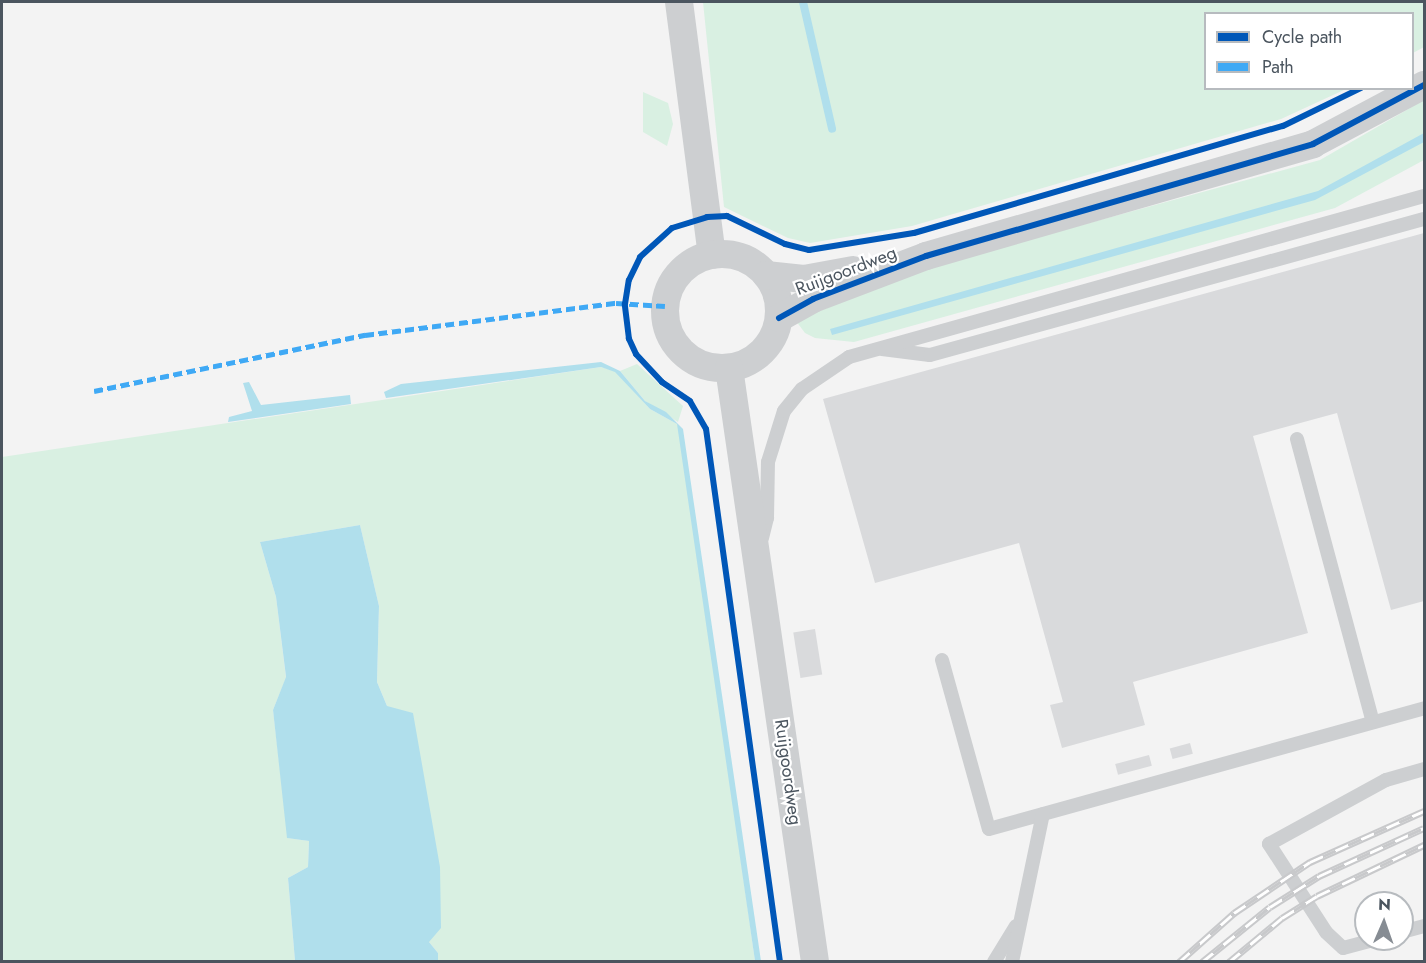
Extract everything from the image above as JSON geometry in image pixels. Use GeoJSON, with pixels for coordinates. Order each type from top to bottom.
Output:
{"type":"FeatureCollection","features":[{"type":"Feature","properties":{"kind":"street"},"geometry":{"type":"LineString","coordinates":[[679,2],[712,255]]}},
{"type":"Feature","properties":{"kind":"street"},"geometry":{"type":"LineString","coordinates":[[926,256],[1313,144],[1425,85]]}},
{"type":"Feature","properties":{"kind":"street"},"geometry":{"type":"LineString","coordinates":[[712,255],[741,258],[766,275],[774,288],[778,318],[767,346],[744,364],[729,368],[700,364],[677,347],[665,320],[668,291],[675,278],[692,264],[712,255]]}},
{"type":"Feature","properties":{"kind":"street","name":"Ruijgoordweg"},"geometry":{"type":"LineString","coordinates":[[766,275],[804,279],[926,256]]}},
{"type":"Feature","properties":{"kind":"street","name":"Ruijgoordweg"},"geometry":{"type":"LineString","coordinates":[[778,318],[813,299],[926,256]]}},
{"type":"Feature","properties":{"kind":"street","name":"Ruijgoordweg"},"geometry":{"type":"LineString","coordinates":[[729,368],[815,962]]}},
{"type":"Feature","properties":{"kind":"lane"},"geometry":{"type":"LineString","coordinates":[[757,558],[767,518],[768,462],[784,411],[825,370],[877,348],[1425,196]]}},
{"type":"Feature","properties":{"kind":"lane"},"geometry":{"type":"LineString","coordinates":[[877,348],[930,355],[1425,219]]}},
{"type":"Feature","properties":{"kind":"lane"},"geometry":{"type":"LineString","coordinates":[[1296,439],[1373,722]]}},
{"type":"Feature","properties":{"kind":"lane"},"geometry":{"type":"LineString","coordinates":[[942,660],[989,829],[1425,708]]}},
{"type":"Feature","properties":{"kind":"lane"},"geometry":{"type":"LineString","coordinates":[[1354,945],[1343,948],[1326,932],[1269,844],[1386,780],[1425,769]]}},
{"type":"Feature","properties":{"kind":"lane"},"geometry":{"type":"LineString","coordinates":[[1012,962],[1043,814]]}},
{"type":"Feature","properties":{"kind":"lane"},"geometry":{"type":"LineString","coordinates":[[994,962],[1022,916]]}},
{"type":"Feature","properties":{"kind":"green space"},"geometry":{"type":"Polygon","coordinates":[[[703,2],[1424,2],[1424,47],[1414,52],[1414,12],[1204,12],[1204,90],[1344,90],[1281,119],[912,226],[810,243],[788,238],[724,207],[703,2]]]}},
{"type":"Feature","properties":{"kind":"green space"},"geometry":{"type":"Polygon","coordinates":[[[643,92],[668,103],[673,124],[667,146],[643,132],[643,92]]]}},
{"type":"Feature","properties":{"kind":"green space"},"geometry":{"type":"Polygon","coordinates":[[[1424,100],[1424,160],[1335,208],[854,342],[815,338],[805,333],[796,321],[921,269],[1320,160],[1424,100]]]}},
{"type":"Feature","properties":{"kind":"green space"},"geometry":{"type":"Polygon","coordinates":[[[637,364],[683,406],[678,422],[645,401],[620,371],[637,364]]]}},
{"type":"Feature","properties":{"kind":"green space"},"geometry":{"type":"Polygon","coordinates":[[[601,367],[615,371],[650,409],[677,424],[681,431],[755,961],[438,961],[438,953],[429,942],[387,706],[377,682],[379,606],[360,525],[260,542],[276,597],[286,678],[273,710],[288,838],[309,841],[308,867],[288,878],[295,961],[2,962],[2,457],[601,367]]]}},
{"type":"Feature","properties":{"kind":"water"},"geometry":{"type":"Polygon","coordinates":[[[1424,133],[1424,142],[1315,200],[832,335],[830,329],[1318,191],[1424,133]]]}},
{"type":"Feature","properties":{"kind":"water"},"geometry":{"type":"Polygon","coordinates":[[[601,362],[620,371],[645,401],[666,412],[683,429],[761,961],[755,961],[677,424],[650,409],[615,372],[601,367],[386,398],[384,392],[401,384],[601,362]]]}},
{"type":"Feature","properties":{"kind":"water"},"geometry":{"type":"Polygon","coordinates":[[[249,382],[261,405],[350,395],[351,404],[228,422],[229,417],[252,411],[243,383],[249,382]]]}},
{"type":"Feature","properties":{"kind":"water"},"geometry":{"type":"Polygon","coordinates":[[[360,525],[379,606],[377,682],[387,706],[413,713],[440,867],[441,928],[429,942],[438,953],[438,961],[295,961],[288,878],[308,867],[309,841],[287,838],[273,710],[286,677],[276,597],[260,542],[360,525]]]}},
{"type":"Feature","properties":{"kind":"building"},"geometry":{"type":"Polygon","coordinates":[[[1424,233],[1424,601],[1391,610],[1337,413],[1253,436],[1308,633],[1133,682],[1145,725],[1062,748],[1050,705],[1063,702],[1019,543],[875,583],[823,399],[1424,233]]]}},
{"type":"Feature","properties":{"kind":"building"},"geometry":{"type":"Polygon","coordinates":[[[815,629],[822,674],[800,678],[793,632],[815,629]]]}},
{"type":"Feature","properties":{"kind":"building"},"geometry":{"type":"Polygon","coordinates":[[[1190,743],[1193,754],[1173,759],[1170,748],[1190,743]]]}},
{"type":"Feature","properties":{"kind":"building"},"geometry":{"type":"Polygon","coordinates":[[[1149,755],[1152,766],[1118,775],[1115,764],[1149,755]]]}},
{"type":"Feature","properties":{"kind":"waterway"},"geometry":{"type":"LineString","coordinates":[[803,2],[832,129]]}},
{"type":"Feature","properties":{"kind":"railway"},"geometry":{"type":"LineString","coordinates":[[1179,962],[1234,913],[1310,862],[1424,811]]}},
{"type":"Feature","properties":{"kind":"railway"},"geometry":{"type":"LineString","coordinates":[[1202,962],[1270,907],[1319,876],[1424,828]]}},
{"type":"Feature","properties":{"kind":"railway"},"geometry":{"type":"LineString","coordinates":[[1229,962],[1282,918],[1317,896],[1424,845]]}},
{"type":"Feature","properties":{"kind":"marked path"},"geometry":{"type":"LineString","coordinates":[[94,391],[365,335],[616,303],[665,306]]}},
{"type":"Feature","properties":{"kind":"cycle path"},"geometry":{"type":"LineString","coordinates":[[779,318],[813,299],[926,256],[1313,144],[1424,85]]}},
{"type":"Feature","properties":{"kind":"cycle path"},"geometry":{"type":"LineString","coordinates":[[780,962],[706,429],[690,401],[662,382],[636,354],[629,339],[625,304],[629,280],[640,257],[672,228],[707,217],[727,216],[785,244],[809,250],[914,233],[1283,126],[1357,90]]}}]}
